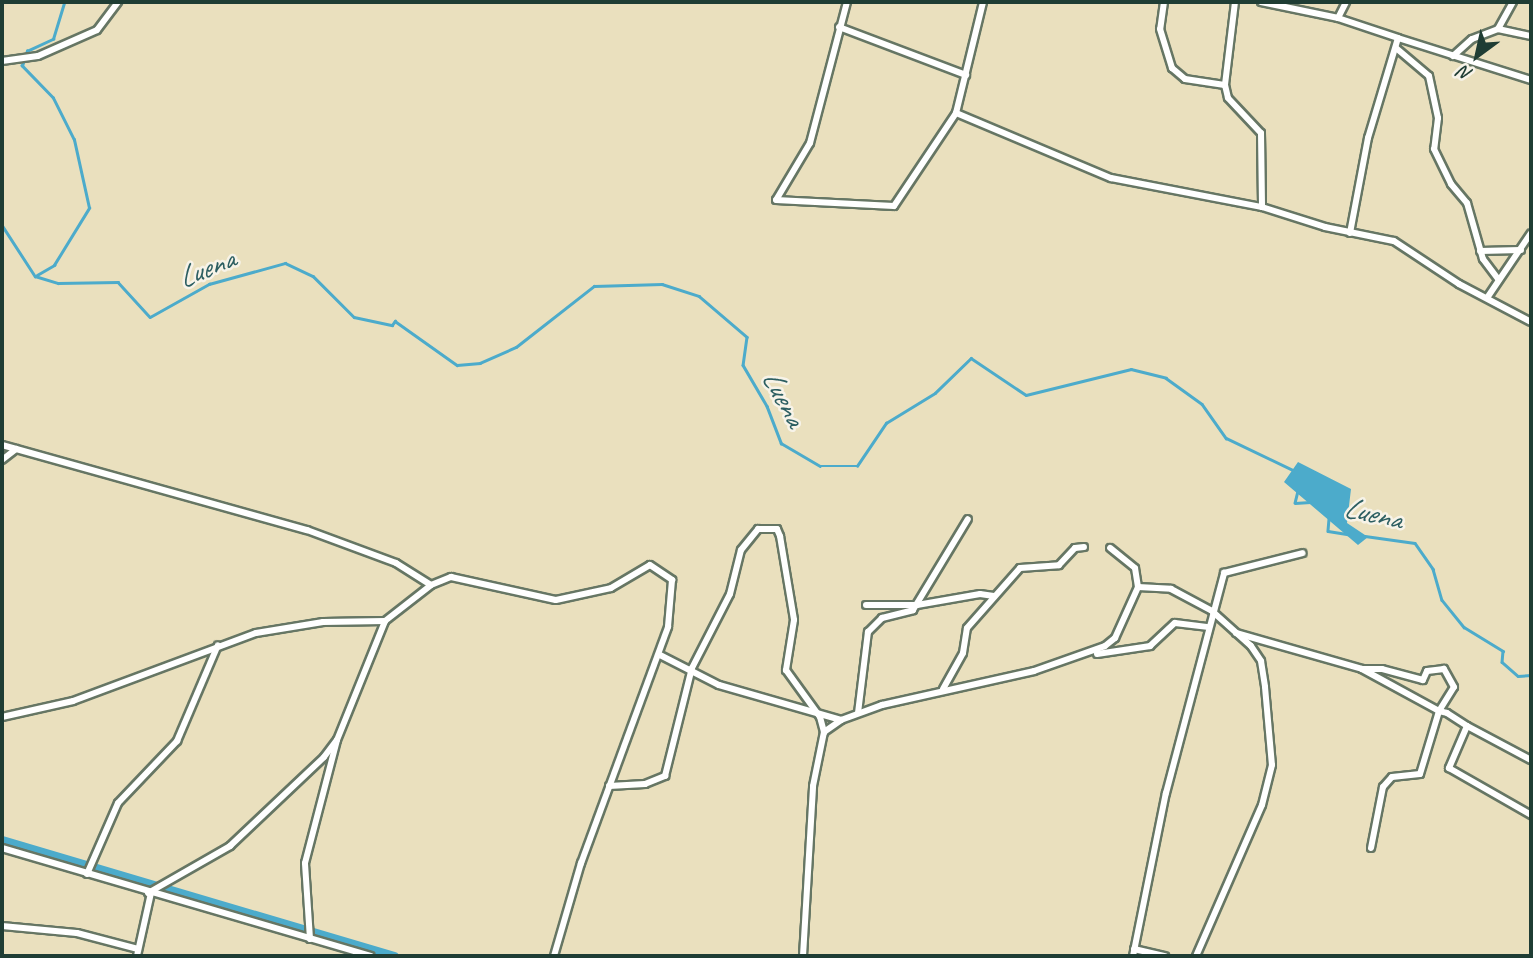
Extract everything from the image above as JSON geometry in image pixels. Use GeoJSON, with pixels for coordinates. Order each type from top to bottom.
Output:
{"type":"FeatureCollection","features":[{"type":"Feature","properties":{"kind":"street"},"geometry":{"type":"LineString","coordinates":[[2,61],[38,57],[97,30],[118,2]]}},
{"type":"Feature","properties":{"kind":"street"},"geometry":{"type":"LineString","coordinates":[[847,2],[810,142],[776,200],[894,206],[956,113],[983,2]]}},
{"type":"Feature","properties":{"kind":"street"},"geometry":{"type":"LineString","coordinates":[[1164,2],[1160,29],[1172,68],[1185,79],[1226,85]]}},
{"type":"Feature","properties":{"kind":"street"},"geometry":{"type":"LineString","coordinates":[[1235,2],[1226,85],[1228,98],[1261,133],[1262,207]]}},
{"type":"Feature","properties":{"kind":"street"},"geometry":{"type":"LineString","coordinates":[[1261,2],[1338,18],[1453,56],[1498,66],[1531,80]]}},
{"type":"Feature","properties":{"kind":"street"},"geometry":{"type":"LineString","coordinates":[[1338,18],[1346,2]]}},
{"type":"Feature","properties":{"kind":"street"},"geometry":{"type":"LineString","coordinates":[[1497,29],[1513,2]]}},
{"type":"Feature","properties":{"kind":"street"},"geometry":{"type":"LineString","coordinates":[[839,27],[966,75]]}},
{"type":"Feature","properties":{"kind":"street"},"geometry":{"type":"LineString","coordinates":[[1453,56],[1472,39],[1497,29],[1531,36]]}},
{"type":"Feature","properties":{"kind":"street"},"geometry":{"type":"LineString","coordinates":[[1350,233],[1368,138],[1398,38]]}},
{"type":"Feature","properties":{"kind":"street"},"geometry":{"type":"LineString","coordinates":[[1396,48],[1429,76],[1438,118],[1433,145],[1451,184],[1467,203],[1480,251],[1499,281]]}},
{"type":"Feature","properties":{"kind":"street"},"geometry":{"type":"LineString","coordinates":[[956,113],[1111,178],[1262,207],[1350,233],[1394,241],[1487,299],[1531,322]]}},
{"type":"Feature","properties":{"kind":"street"},"geometry":{"type":"LineString","coordinates":[[1487,299],[1531,233]]}},
{"type":"Feature","properties":{"kind":"street"},"geometry":{"type":"LineString","coordinates":[[1480,251],[1521,250]]}},
{"type":"Feature","properties":{"kind":"street"},"geometry":{"type":"LineString","coordinates":[[2,445],[307,530],[396,564],[431,584]]}},
{"type":"Feature","properties":{"kind":"street"},"geometry":{"type":"LineString","coordinates":[[2,460],[16,449]]}},
{"type":"Feature","properties":{"kind":"street"},"geometry":{"type":"LineString","coordinates":[[858,713],[868,632],[882,618],[917,605],[968,519]]}},
{"type":"Feature","properties":{"kind":"street"},"geometry":{"type":"LineString","coordinates":[[609,786],[645,784],[665,776],[692,668],[730,594],[741,550],[758,529],[777,529],[794,620],[786,670],[820,717],[824,732],[813,786],[803,956]]}},
{"type":"Feature","properties":{"kind":"street"},"geometry":{"type":"LineString","coordinates":[[943,689],[962,653],[967,628],[1020,568],[1059,565],[1075,548],[1084,547]]}},
{"type":"Feature","properties":{"kind":"street"},"geometry":{"type":"LineString","coordinates":[[1091,654],[1115,638],[1138,587],[1135,568],[1110,548]]}},
{"type":"Feature","properties":{"kind":"street"},"geometry":{"type":"LineString","coordinates":[[1165,956],[1133,953],[1166,793],[1224,573],[1303,553]]}},
{"type":"Feature","properties":{"kind":"street"},"geometry":{"type":"LineString","coordinates":[[310,939],[305,863],[337,740],[385,621],[431,584],[450,576],[556,600],[611,588],[650,565],[659,568],[674,587],[660,655],[609,786],[554,956]]}},
{"type":"Feature","properties":{"kind":"street"},"geometry":{"type":"LineString","coordinates":[[1138,587],[1171,589],[1212,611],[1261,662],[1272,765],[1262,805],[1196,956]]}},
{"type":"Feature","properties":{"kind":"street"},"geometry":{"type":"LineString","coordinates":[[866,605],[917,605],[980,594],[994,596]]}},
{"type":"Feature","properties":{"kind":"street"},"geometry":{"type":"LineString","coordinates":[[2,717],[73,701],[218,645],[299,624],[385,621]]}},
{"type":"Feature","properties":{"kind":"street"},"geometry":{"type":"LineString","coordinates":[[824,732],[841,720],[858,713],[943,689],[1091,654],[1150,646],[1175,623],[1209,627]]}},
{"type":"Feature","properties":{"kind":"street"},"geometry":{"type":"LineString","coordinates":[[1234,632],[1362,669],[1531,760]]}},
{"type":"Feature","properties":{"kind":"street"},"geometry":{"type":"LineString","coordinates":[[87,874],[118,803],[177,741],[218,645]]}},
{"type":"Feature","properties":{"kind":"street"},"geometry":{"type":"LineString","coordinates":[[660,655],[692,668],[719,685],[775,698],[820,717],[841,720]]}},
{"type":"Feature","properties":{"kind":"street"},"geometry":{"type":"LineString","coordinates":[[1362,669],[1381,669],[1423,680],[1427,671],[1444,669],[1454,687],[1440,710],[1420,774],[1392,777],[1383,787],[1371,848]]}},
{"type":"Feature","properties":{"kind":"street"},"geometry":{"type":"LineString","coordinates":[[1467,726],[1449,768],[1531,815]]}},
{"type":"Feature","properties":{"kind":"street"},"geometry":{"type":"LineString","coordinates":[[2,926],[77,933],[138,953],[150,893],[230,846],[337,740]]}},
{"type":"Feature","properties":{"kind":"street"},"geometry":{"type":"LineString","coordinates":[[2,848],[371,956]]}},
{"type":"Feature","properties":{"kind":"water"},"geometry":{"type":"Polygon","coordinates":[[[1298,462],[1351,489],[1347,523],[1368,537],[1358,545],[1284,482],[1298,462]]]}},
{"type":"Feature","properties":{"kind":"waterway"},"geometry":{"type":"LineString","coordinates":[[37,275],[54,265],[89,208],[74,140],[53,98],[22,66],[27,51],[53,39],[64,2]]}},
{"type":"Feature","properties":{"kind":"waterway","name":"Luena"},"geometry":{"type":"LineString","coordinates":[[2,225],[35,276],[58,283],[118,282],[150,317],[209,284],[285,263],[313,276],[354,317],[392,325],[395,321],[457,365],[480,363],[516,347],[594,286],[662,284],[699,296],[747,337],[743,365],[767,406],[781,443],[820,466],[857,466],[886,423],[935,393],[971,358],[1026,395],[1131,369],[1166,378],[1202,404],[1226,438],[1293,470]]}},
{"type":"Feature","properties":{"kind":"waterway","name":"Luena"},"geometry":{"type":"LineString","coordinates":[[1298,491],[1295,503],[1310,502]]}},
{"type":"Feature","properties":{"kind":"waterway","name":"Luena"},"geometry":{"type":"LineString","coordinates":[[1329,519],[1328,531],[1348,534]]}},
{"type":"Feature","properties":{"kind":"waterway","name":"Luena"},"geometry":{"type":"LineString","coordinates":[[1365,536],[1415,543],[1433,569],[1442,600],[1464,627],[1503,651],[1502,662],[1518,676],[1531,675]]}},
{"type":"Feature","properties":{"kind":"waterway"},"geometry":{"type":"LineString","coordinates":[[2,840],[394,956]]}}]}
